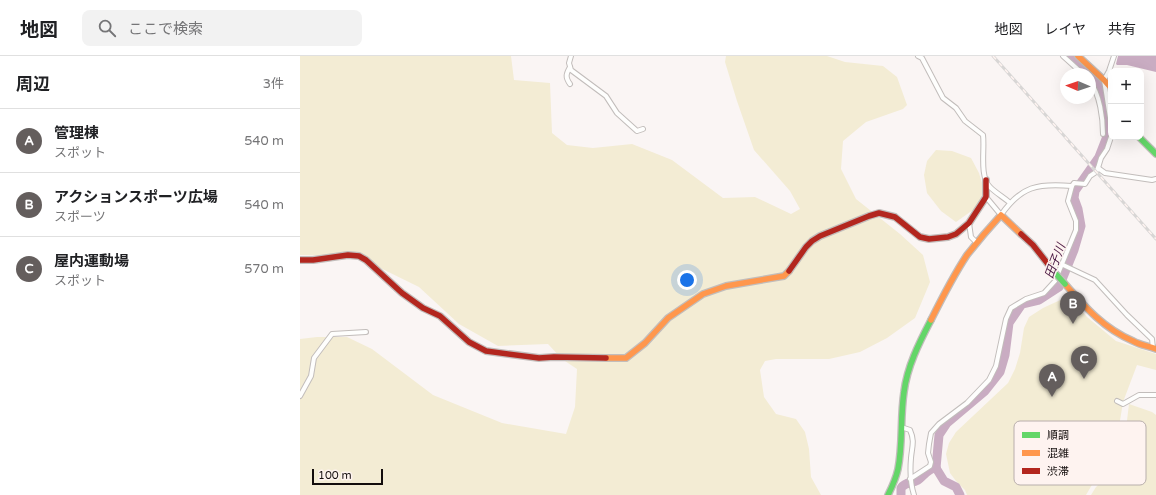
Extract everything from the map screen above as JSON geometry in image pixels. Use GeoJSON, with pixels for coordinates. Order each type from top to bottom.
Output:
{"type":"FeatureCollection","features":[{"type":"Feature","properties":{"kind":"street"},"geometry":{"type":"LineString","coordinates":[[570,84],[566,79],[566,76],[570,67],[569,64],[571,56]]}},
{"type":"Feature","properties":{"kind":"street"},"geometry":{"type":"LineString","coordinates":[[300,260],[313,260],[348,255],[359,256],[366,260],[402,293],[423,308],[440,316],[469,342],[486,351],[539,358],[626,358],[648,340],[668,318],[703,294],[726,286],[784,276],[800,259],[806,247],[812,241],[820,236],[869,216],[880,213],[895,217],[920,236],[929,239],[948,237],[956,234],[968,223],[986,197],[983,135],[965,121],[956,108],[943,98],[922,58],[918,56]]}},
{"type":"Feature","properties":{"kind":"street"},"geometry":{"type":"LineString","coordinates":[[1063,56],[1076,68]]}},
{"type":"Feature","properties":{"kind":"street"},"geometry":{"type":"LineString","coordinates":[[1078,56],[1108,85]]}},
{"type":"Feature","properties":{"kind":"street"},"geometry":{"type":"LineString","coordinates":[[1108,104],[1104,88],[1104,80],[1114,56]]}},
{"type":"Feature","properties":{"kind":"street"},"geometry":{"type":"LineString","coordinates":[[570,67],[571,70],[606,96],[617,113],[636,132],[643,129]]}},
{"type":"Feature","properties":{"kind":"street"},"geometry":{"type":"LineString","coordinates":[[1096,91],[1104,88]]}},
{"type":"Feature","properties":{"kind":"street"},"geometry":{"type":"LineString","coordinates":[[1096,94],[1101,110],[1103,134]]}},
{"type":"Feature","properties":{"kind":"street"},"geometry":{"type":"LineString","coordinates":[[1103,126],[1108,125]]}},
{"type":"Feature","properties":{"kind":"street"},"geometry":{"type":"LineString","coordinates":[[888,495],[899,471],[904,391],[913,356],[932,316],[962,263],[976,243],[1001,215],[1010,202],[1028,189],[1050,185],[1085,184],[1090,176],[1096,172],[1110,140]]}},
{"type":"Feature","properties":{"kind":"street"},"geometry":{"type":"LineString","coordinates":[[1142,140],[1156,154]]}},
{"type":"Feature","properties":{"kind":"street"},"geometry":{"type":"LineString","coordinates":[[1098,168],[1105,173],[1152,180],[1156,179]]}},
{"type":"Feature","properties":{"kind":"street"},"geometry":{"type":"LineString","coordinates":[[986,180],[989,186],[1010,202]]}},
{"type":"Feature","properties":{"kind":"street"},"geometry":{"type":"LineString","coordinates":[[910,480],[930,466],[931,462],[928,453],[931,433],[939,424],[967,403],[989,380],[996,366],[1006,319],[1012,308],[1030,297],[1044,293],[1055,281],[1076,230],[1076,221],[1068,201],[1074,184]]}},
{"type":"Feature","properties":{"kind":"street"},"geometry":{"type":"LineString","coordinates":[[986,197],[1102,324],[1129,340],[1155,349]]}},
{"type":"Feature","properties":{"kind":"street"},"geometry":{"type":"LineString","coordinates":[[968,223],[971,237],[976,243]]}},
{"type":"Feature","properties":{"kind":"street"},"geometry":{"type":"LineString","coordinates":[[1061,264],[1095,280],[1127,315],[1152,339],[1155,349]]}},
{"type":"Feature","properties":{"kind":"street"},"geometry":{"type":"LineString","coordinates":[[300,396],[311,376],[314,358],[332,334],[366,332]]}},
{"type":"Feature","properties":{"kind":"street"},"geometry":{"type":"LineString","coordinates":[[1117,401],[1123,404],[1139,395],[1156,395]]}},
{"type":"Feature","properties":{"kind":"street"},"geometry":{"type":"LineString","coordinates":[[901,427],[910,430],[913,436],[910,480],[914,495]]}},
{"type":"Feature","properties":{"kind":"shaded area"},"geometry":{"type":"Polygon","coordinates":[[[300,56],[511,56],[514,80],[550,83],[552,133],[567,145],[593,148],[632,144],[672,160],[723,198],[755,197],[791,214],[800,209],[790,191],[754,150],[725,62],[726,56],[827,56],[845,62],[883,66],[897,77],[907,105],[903,109],[866,122],[843,141],[841,169],[856,199],[900,234],[923,255],[930,282],[915,318],[887,338],[860,352],[829,359],[776,359],[765,361],[760,370],[764,397],[776,414],[796,419],[805,432],[809,449],[811,477],[821,495],[300,495],[300,339],[317,337],[347,337],[372,349],[433,395],[502,423],[566,434],[575,407],[577,369],[562,359],[548,344],[498,346],[459,324],[419,287],[366,261],[338,256],[300,255],[300,56]]]}},
{"type":"Feature","properties":{"kind":"shaded area"},"geometry":{"type":"Polygon","coordinates":[[[1118,56],[1156,56],[1156,72],[1144,68],[1116,64],[1118,56]]]}},
{"type":"Feature","properties":{"kind":"shaded area"},"geometry":{"type":"Polygon","coordinates":[[[936,150],[952,151],[971,158],[979,173],[987,200],[956,222],[941,211],[927,193],[924,175],[927,161],[936,150]]]}},
{"type":"Feature","properties":{"kind":"shaded area"},"geometry":{"type":"Polygon","coordinates":[[[1069,296],[1087,317],[1116,341],[1156,354],[1156,370],[1137,365],[1123,402],[1120,421],[1014,421],[1014,485],[1092,485],[1086,495],[967,495],[965,490],[950,473],[946,454],[949,443],[956,432],[1008,383],[1015,369],[1020,353],[1024,328],[1029,317],[1043,308],[1069,296]]]}},
{"type":"Feature","properties":{"kind":"shaded area"},"geometry":{"type":"Polygon","coordinates":[[[1129,404],[1152,412],[1156,415],[1156,495],[1091,495],[1098,485],[1146,485],[1146,421],[1127,421],[1129,404]]]}},
{"type":"Feature","properties":{"kind":"waterway","name":"田子川"},"geometry":{"type":"LineString","coordinates":[[936,468],[939,435],[947,423],[985,391],[1000,372],[1005,355],[1009,323],[1022,304],[1039,300],[1059,287],[1074,250],[1081,226],[1078,209],[1074,198],[1075,191],[1099,157],[1108,134],[1107,117],[1103,98],[1094,74],[1071,56]]}},
{"type":"Feature","properties":{"kind":"waterway"},"geometry":{"type":"LineString","coordinates":[[936,468],[944,481],[956,487],[960,495]]}},
{"type":"Feature","properties":{"kind":"waterway","name":"田子川"},"geometry":{"type":"LineString","coordinates":[[901,495],[901,488],[903,486],[907,483],[918,480],[928,471],[936,468]]}},
{"type":"Feature","properties":{"kind":"railway"},"geometry":{"type":"LineString","coordinates":[[993,56],[1156,239]]}},
{"type":"Feature","properties":{"kind":"traffic: fast"},"geometry":{"type":"LineString","coordinates":[[1142,140],[1156,154]]}},
{"type":"Feature","properties":{"kind":"traffic: fast"},"geometry":{"type":"LineString","coordinates":[[1055,273],[1065,284]]}},
{"type":"Feature","properties":{"kind":"traffic: fast"},"geometry":{"type":"LineString","coordinates":[[888,495],[898,469],[903,402],[908,373],[918,346],[931,320]]}},
{"type":"Feature","properties":{"kind":"traffic: slow"},"geometry":{"type":"LineString","coordinates":[[1078,56],[1108,85]]}},
{"type":"Feature","properties":{"kind":"traffic: slow"},"geometry":{"type":"LineString","coordinates":[[931,320],[952,279],[967,255],[1001,215],[1021,234]]}},
{"type":"Feature","properties":{"kind":"traffic: slow"},"geometry":{"type":"LineString","coordinates":[[606,358],[626,358],[645,343],[668,318],[703,294],[726,286],[784,276],[789,271]]}},
{"type":"Feature","properties":{"kind":"traffic: slow"},"geometry":{"type":"LineString","coordinates":[[1065,284],[1104,324],[1123,336],[1156,349]]}},
{"type":"Feature","properties":{"kind":"traffic: jam"},"geometry":{"type":"LineString","coordinates":[[789,271],[812,241],[820,236],[879,213],[895,217],[920,237],[929,239],[948,237],[956,234],[969,223],[986,197],[986,180]]}},
{"type":"Feature","properties":{"kind":"traffic: jam"},"geometry":{"type":"LineString","coordinates":[[1021,234],[1033,245],[1055,273]]}},
{"type":"Feature","properties":{"kind":"traffic: jam"},"geometry":{"type":"LineString","coordinates":[[300,260],[313,260],[348,255],[359,256],[366,260],[402,293],[423,308],[440,316],[469,342],[486,351],[539,358],[606,358]]}},
{"type":"Feature","properties":{"kind":"place","name":"アクションスポーツ広場"},"geometry":{"type":"Point","coordinates":[1073,324]}},
{"type":"Feature","properties":{"kind":"place","name":"屋内運動場"},"geometry":{"type":"Point","coordinates":[1084,379]}},
{"type":"Feature","properties":{"kind":"place","name":"管理棟"},"geometry":{"type":"Point","coordinates":[1052,397]}}]}
